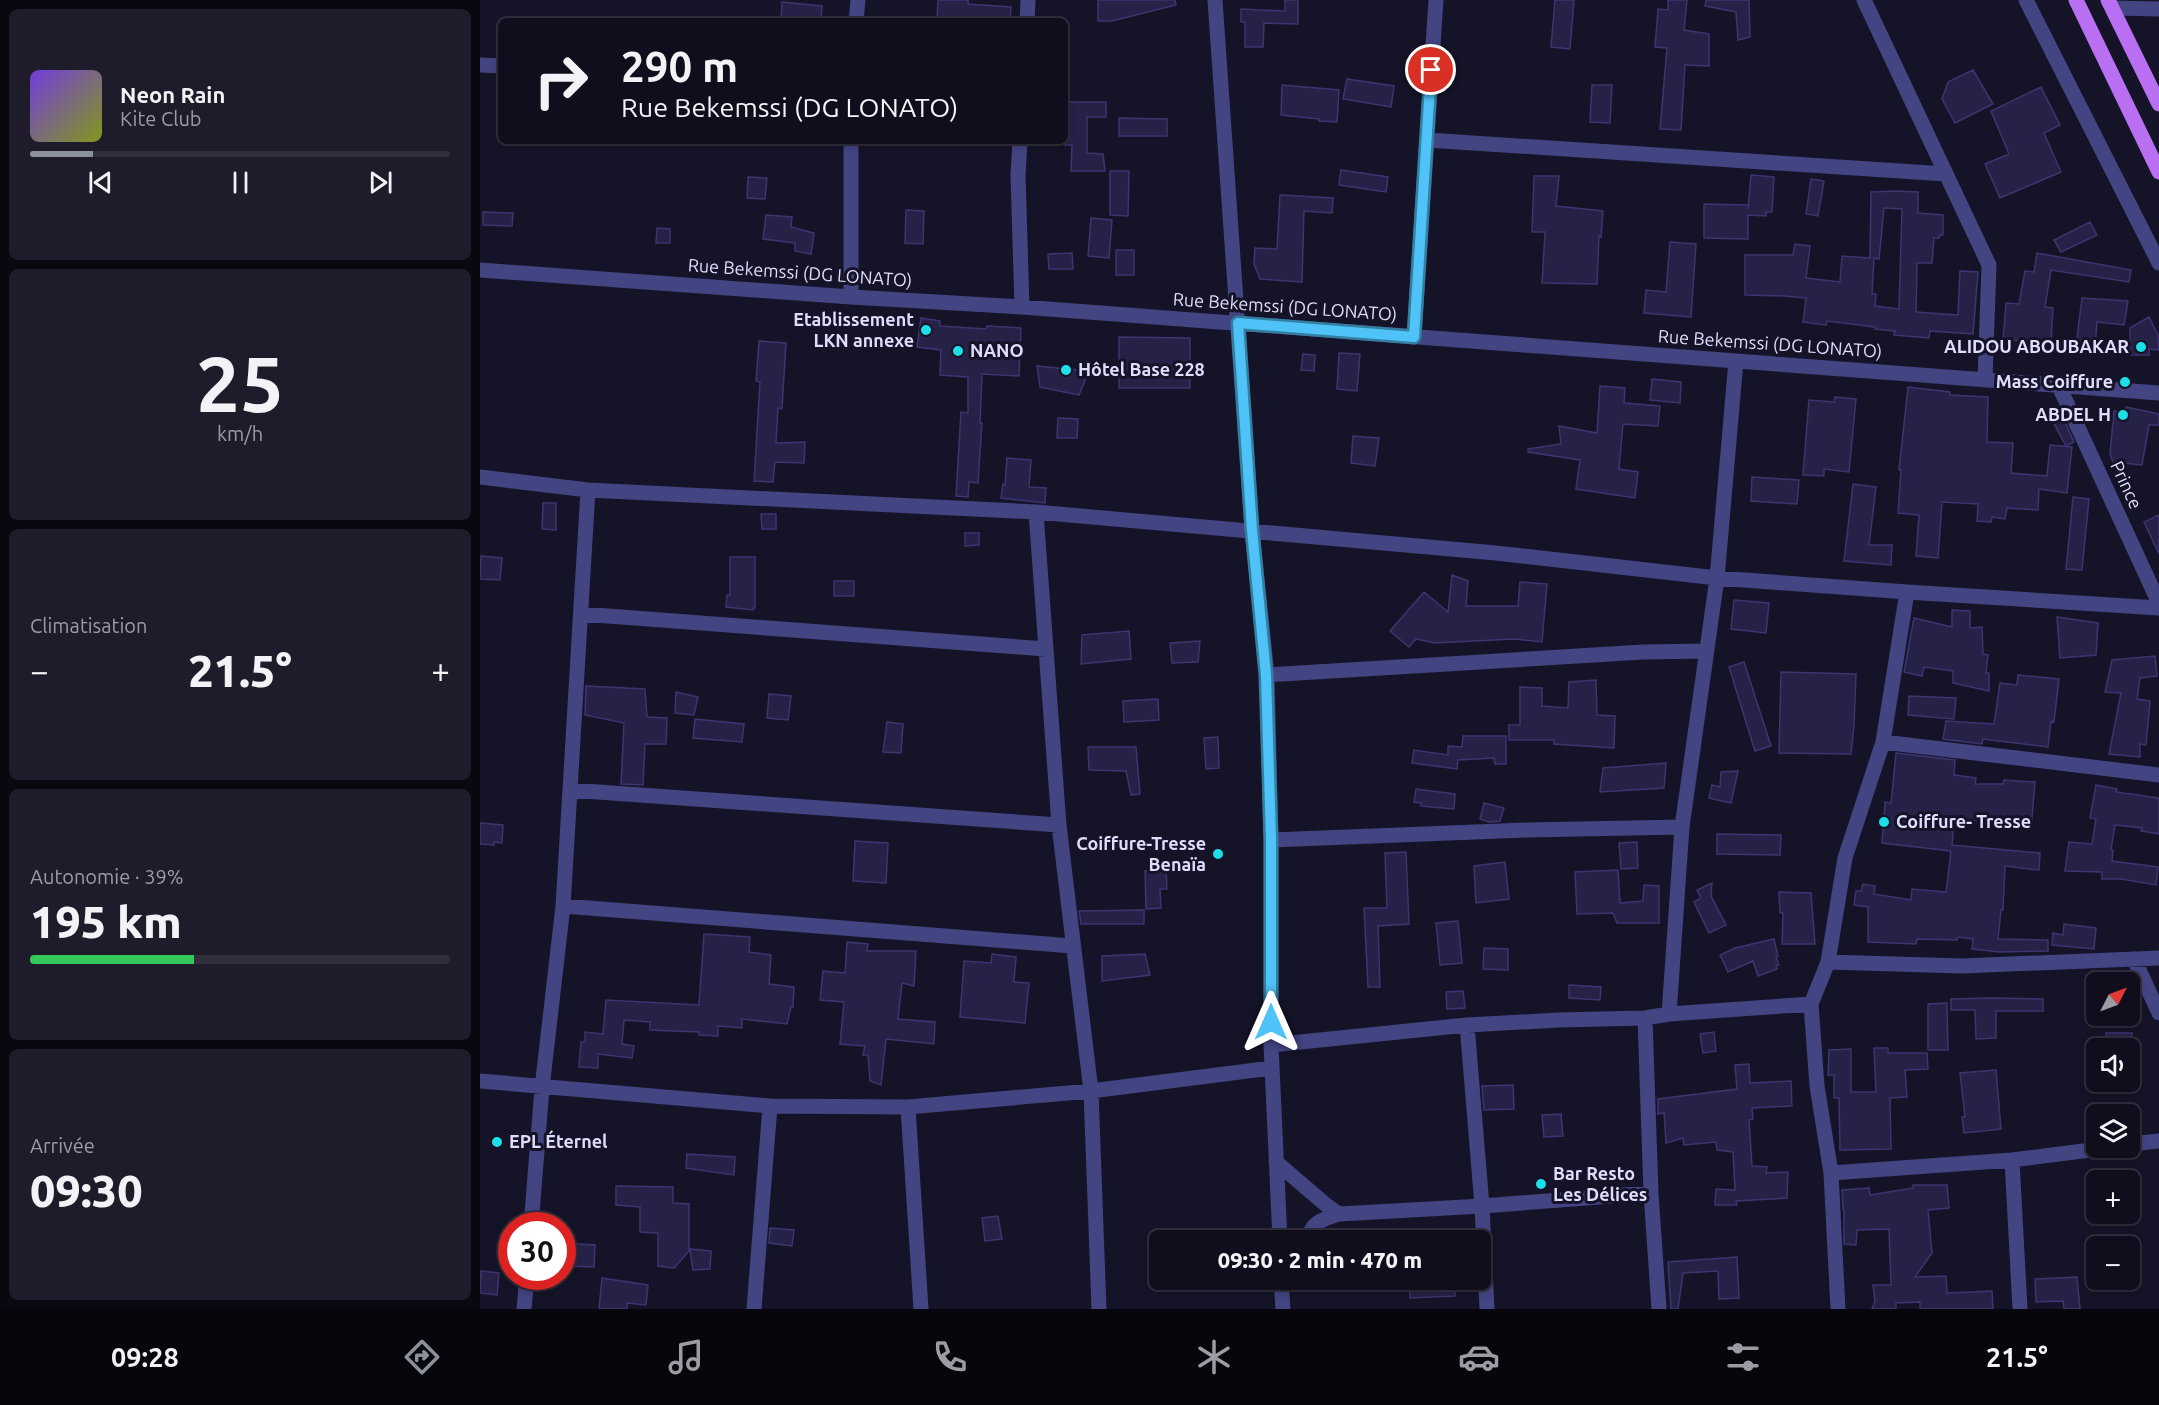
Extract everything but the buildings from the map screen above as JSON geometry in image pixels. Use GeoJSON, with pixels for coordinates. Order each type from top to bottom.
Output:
{"type":"FeatureCollection","features":[{"type":"Feature","properties":{"kind":"main road"},"geometry":{"type":"LineString","coordinates":[[2076,0],[2159,172]]}},
{"type":"Feature","properties":{"kind":"main road"},"geometry":{"type":"LineString","coordinates":[[2111,4],[2159,104]]}},
{"type":"Feature","properties":{"kind":"street"},"geometry":{"type":"LineString","coordinates":[[856,18],[858,0]]}},
{"type":"Feature","properties":{"kind":"street"},"geometry":{"type":"LineString","coordinates":[[1027,18],[1028,0]]}},
{"type":"Feature","properties":{"kind":"street"},"geometry":{"type":"LineString","coordinates":[[1215,0],[1252,530],[1266,675],[1271,840],[1271,1045],[1279,1230]]}},
{"type":"Feature","properties":{"kind":"street"},"geometry":{"type":"LineString","coordinates":[[1414,337],[1436,0]]}},
{"type":"Feature","properties":{"kind":"street"},"geometry":{"type":"LineString","coordinates":[[1882,0],[1866,4],[1989,266],[1985,378]]}},
{"type":"Feature","properties":{"kind":"street"},"geometry":{"type":"LineString","coordinates":[[2026,0],[2159,263]]}},
{"type":"Feature","properties":{"kind":"street"},"geometry":{"type":"LineString","coordinates":[[2111,4],[2159,9]]}},
{"type":"Feature","properties":{"kind":"street"},"geometry":{"type":"LineString","coordinates":[[480,64],[498,66]]}},
{"type":"Feature","properties":{"kind":"street"},"geometry":{"type":"LineString","coordinates":[[1427,141],[1946,174]]}},
{"type":"Feature","properties":{"kind":"street"},"geometry":{"type":"LineString","coordinates":[[851,144],[851,297]]}},
{"type":"Feature","properties":{"kind":"street"},"geometry":{"type":"LineString","coordinates":[[1020,144],[1018,175],[1022,307]]}},
{"type":"Feature","properties":{"kind":"street","name":"Rue Bekemssi (DG LONATO)"},"geometry":{"type":"LineString","coordinates":[[480,270],[1022,307],[1736,362],[1985,378],[2159,393]]}},
{"type":"Feature","properties":{"kind":"street"},"geometry":{"type":"LineString","coordinates":[[1669,1014],[1673,927],[1682,828],[1718,578],[1736,362]]}},
{"type":"Feature","properties":{"kind":"street","name":"Prince"},"geometry":{"type":"LineString","coordinates":[[2058,384],[2159,603]]}},
{"type":"Feature","properties":{"kind":"street"},"geometry":{"type":"LineString","coordinates":[[480,477],[588,490],[1035,512],[1485,551],[1718,578],[2159,608]]}},
{"type":"Feature","properties":{"kind":"street"},"geometry":{"type":"LineString","coordinates":[[532,1212],[542,1088],[563,906],[588,490]]}},
{"type":"Feature","properties":{"kind":"street"},"geometry":{"type":"LineString","coordinates":[[1035,512],[1059,825],[1091,1091],[1099,1309]]}},
{"type":"Feature","properties":{"kind":"street"},"geometry":{"type":"LineString","coordinates":[[1838,1309],[1831,1173],[1817,1086],[1811,1004],[1828,962],[1845,858],[1883,742],[1907,592]]}},
{"type":"Feature","properties":{"kind":"street"},"geometry":{"type":"LineString","coordinates":[[581,614],[1046,649]]}},
{"type":"Feature","properties":{"kind":"street"},"geometry":{"type":"LineString","coordinates":[[1266,675],[1643,652],[1707,651]]}},
{"type":"Feature","properties":{"kind":"street"},"geometry":{"type":"LineString","coordinates":[[1883,742],[2159,775]]}},
{"type":"Feature","properties":{"kind":"street"},"geometry":{"type":"LineString","coordinates":[[570,790],[1059,825]]}},
{"type":"Feature","properties":{"kind":"street"},"geometry":{"type":"LineString","coordinates":[[1271,840],[1528,830],[1682,828]]}},
{"type":"Feature","properties":{"kind":"street"},"geometry":{"type":"LineString","coordinates":[[563,906],[1072,946]]}},
{"type":"Feature","properties":{"kind":"street"},"geometry":{"type":"LineString","coordinates":[[1828,962],[1962,966],[2159,958]]}},
{"type":"Feature","properties":{"kind":"street"},"geometry":{"type":"LineString","coordinates":[[2134,959],[2159,1013]]}},
{"type":"Feature","properties":{"kind":"street"},"geometry":{"type":"LineString","coordinates":[[1271,1045],[1467,1025],[1646,1018],[1669,1014],[1811,1004]]}},
{"type":"Feature","properties":{"kind":"street"},"geometry":{"type":"LineString","coordinates":[[1646,1018],[1651,1193],[1659,1309]]}},
{"type":"Feature","properties":{"kind":"street"},"geometry":{"type":"LineString","coordinates":[[1467,1025],[1482,1206],[1487,1309]]}},
{"type":"Feature","properties":{"kind":"street"},"geometry":{"type":"LineString","coordinates":[[480,1081],[770,1106],[908,1107],[1091,1091],[1272,1068]]}},
{"type":"Feature","properties":{"kind":"street"},"geometry":{"type":"LineString","coordinates":[[754,1309],[770,1106]]}},
{"type":"Feature","properties":{"kind":"street"},"geometry":{"type":"LineString","coordinates":[[908,1107],[921,1309]]}},
{"type":"Feature","properties":{"kind":"street"},"geometry":{"type":"LineString","coordinates":[[2140,1143],[2159,1141]]}},
{"type":"Feature","properties":{"kind":"street"},"geometry":{"type":"LineString","coordinates":[[1831,1173],[2012,1160],[2086,1151]]}},
{"type":"Feature","properties":{"kind":"street"},"geometry":{"type":"LineString","coordinates":[[2012,1160],[2020,1309]]}},
{"type":"Feature","properties":{"kind":"street"},"geometry":{"type":"LineString","coordinates":[[1276,1161],[1324,1204],[1339,1214]]}},
{"type":"Feature","properties":{"kind":"street"},"geometry":{"type":"LineString","coordinates":[[1312,1230],[1319,1221],[1339,1214],[1651,1193]]}},
{"type":"Feature","properties":{"kind":"street"},"geometry":{"type":"LineString","coordinates":[[525,1309],[526,1290]]}},
{"type":"Feature","properties":{"kind":"street"},"geometry":{"type":"LineString","coordinates":[[1283,1290],[1283,1309]]}},
{"type":"Feature","properties":{"kind":"place","name":"Etablissement LKN annexe"},"geometry":{"type":"Point","coordinates":[926,330]}},
{"type":"Feature","properties":{"kind":"place","name":"ALIDOU ABOUBAKAR"},"geometry":{"type":"Point","coordinates":[2141,347]}},
{"type":"Feature","properties":{"kind":"place","name":"NANO"},"geometry":{"type":"Point","coordinates":[958,351]}},
{"type":"Feature","properties":{"kind":"place","name":"Hôtel Base 228"},"geometry":{"type":"Point","coordinates":[1066,370]}},
{"type":"Feature","properties":{"kind":"place","name":"Mass Coiffure"},"geometry":{"type":"Point","coordinates":[2125,382]}},
{"type":"Feature","properties":{"kind":"place","name":"ABDEL H"},"geometry":{"type":"Point","coordinates":[2123,415]}},
{"type":"Feature","properties":{"kind":"place","name":"Coiffure- Tresse"},"geometry":{"type":"Point","coordinates":[1884,822]}},
{"type":"Feature","properties":{"kind":"place","name":"Coiffure-Tresse Benaïa"},"geometry":{"type":"Point","coordinates":[1218,854]}},
{"type":"Feature","properties":{"kind":"place","name":"EPL Éternel"},"geometry":{"type":"Point","coordinates":[497,1142]}},
{"type":"Feature","properties":{"kind":"place","name":"Bar Resto Les Délices"},"geometry":{"type":"Point","coordinates":[1541,1184]}},
{"type":"Feature","properties":{"kind":"route"},"geometry":{"type":"LineString","coordinates":[[1271,1022],[1271,840],[1266,675],[1252,530],[1238,323],[1414,337],[1431,70]]}}]}
